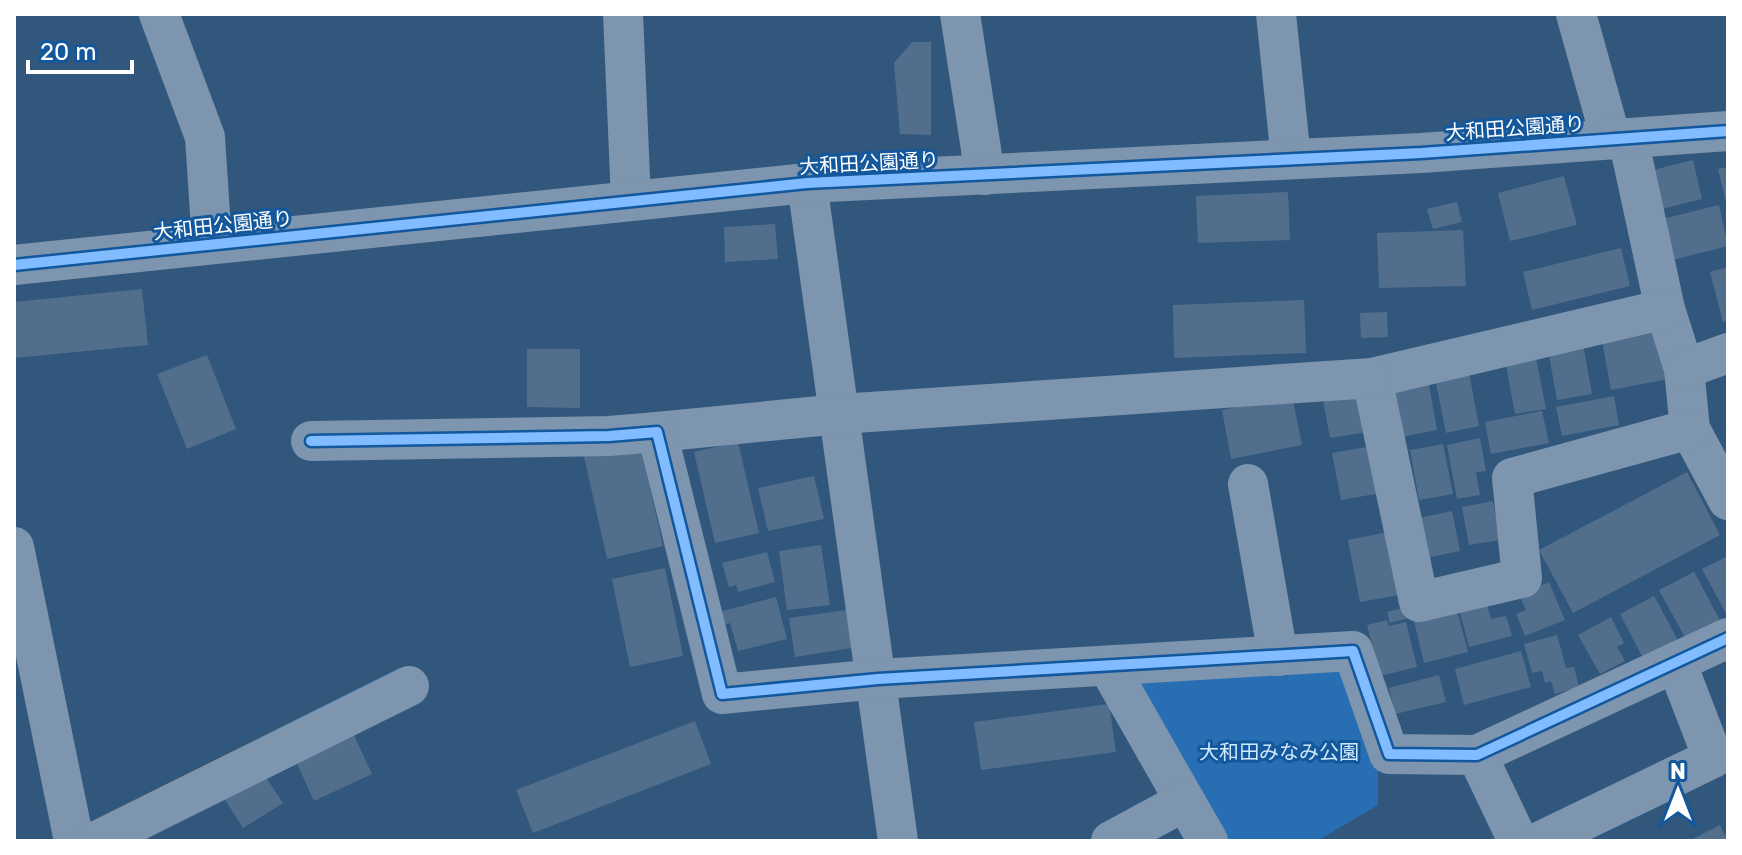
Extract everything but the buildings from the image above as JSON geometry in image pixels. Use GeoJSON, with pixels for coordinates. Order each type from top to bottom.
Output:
{"type":"FeatureCollection","features":[{"type":"Feature","properties":{"kind":"street"},"geometry":{"type":"LineString","coordinates":[[159,14],[205,137],[212,244]]}},
{"type":"Feature","properties":{"kind":"street"},"geometry":{"type":"LineString","coordinates":[[623,14],[631,200]]}},
{"type":"Feature","properties":{"kind":"street"},"geometry":{"type":"LineString","coordinates":[[960,14],[985,175]]}},
{"type":"Feature","properties":{"kind":"street"},"geometry":{"type":"LineString","coordinates":[[1276,14],[1291,159]]}},
{"type":"Feature","properties":{"kind":"street"},"geometry":{"type":"LineString","coordinates":[[1576,14],[1619,139],[1684,369],[1690,429],[1728,500]]}},
{"type":"Feature","properties":{"kind":"street","name":"大和田公園通り"},"geometry":{"type":"LineString","coordinates":[[14,265],[807,183],[1291,159],[1728,131]]}},
{"type":"Feature","properties":{"kind":"street"},"geometry":{"type":"LineString","coordinates":[[807,183],[898,841]]}},
{"type":"Feature","properties":{"kind":"street"},"geometry":{"type":"LineString","coordinates":[[311,441],[609,436],[840,414],[1372,378],[1665,309]]}},
{"type":"Feature","properties":{"kind":"street"},"geometry":{"type":"LineString","coordinates":[[1684,369],[1728,353]]}},
{"type":"Feature","properties":{"kind":"street"},"geometry":{"type":"LineString","coordinates":[[1372,378],[1419,602],[1522,578],[1512,478],[1690,429]]}},
{"type":"Feature","properties":{"kind":"street"},"geometry":{"type":"LineString","coordinates":[[657,432],[722,694],[878,679],[1353,651],[1389,754],[1477,755],[1728,638]]}},
{"type":"Feature","properties":{"kind":"street"},"geometry":{"type":"LineString","coordinates":[[1248,484],[1278,656]]}},
{"type":"Feature","properties":{"kind":"street"},"geometry":{"type":"LineString","coordinates":[[14,547],[74,841]]}},
{"type":"Feature","properties":{"kind":"street"},"geometry":{"type":"LineString","coordinates":[[1541,841],[1713,758],[1676,662]]}},
{"type":"Feature","properties":{"kind":"street"},"geometry":{"type":"LineString","coordinates":[[1108,666],[1208,841]]}},
{"type":"Feature","properties":{"kind":"street"},"geometry":{"type":"LineString","coordinates":[[97,841],[409,686]]}},
{"type":"Feature","properties":{"kind":"street"},"geometry":{"type":"LineString","coordinates":[[1477,755],[1518,841]]}},
{"type":"Feature","properties":{"kind":"street"},"geometry":{"type":"LineString","coordinates":[[1111,841],[1185,801]]}},
{"type":"Feature","properties":{"kind":"green space","name":"大和田みなみ公園"},"geometry":{"type":"Polygon","coordinates":[[[1337,659],[1378,761],[1378,805],[1317,841],[1228,841],[1139,685],[1146,672],[1337,659]]]}},
{"type":"Feature","properties":{"kind":"cycle path"},"geometry":{"type":"LineString","coordinates":[[14,265],[807,183],[1421,153],[1728,131]]}},
{"type":"Feature","properties":{"kind":"cycle path"},"geometry":{"type":"LineString","coordinates":[[311,441],[609,436],[657,432],[722,694],[878,679],[1353,651],[1389,754],[1477,755],[1728,638]]}}]}
